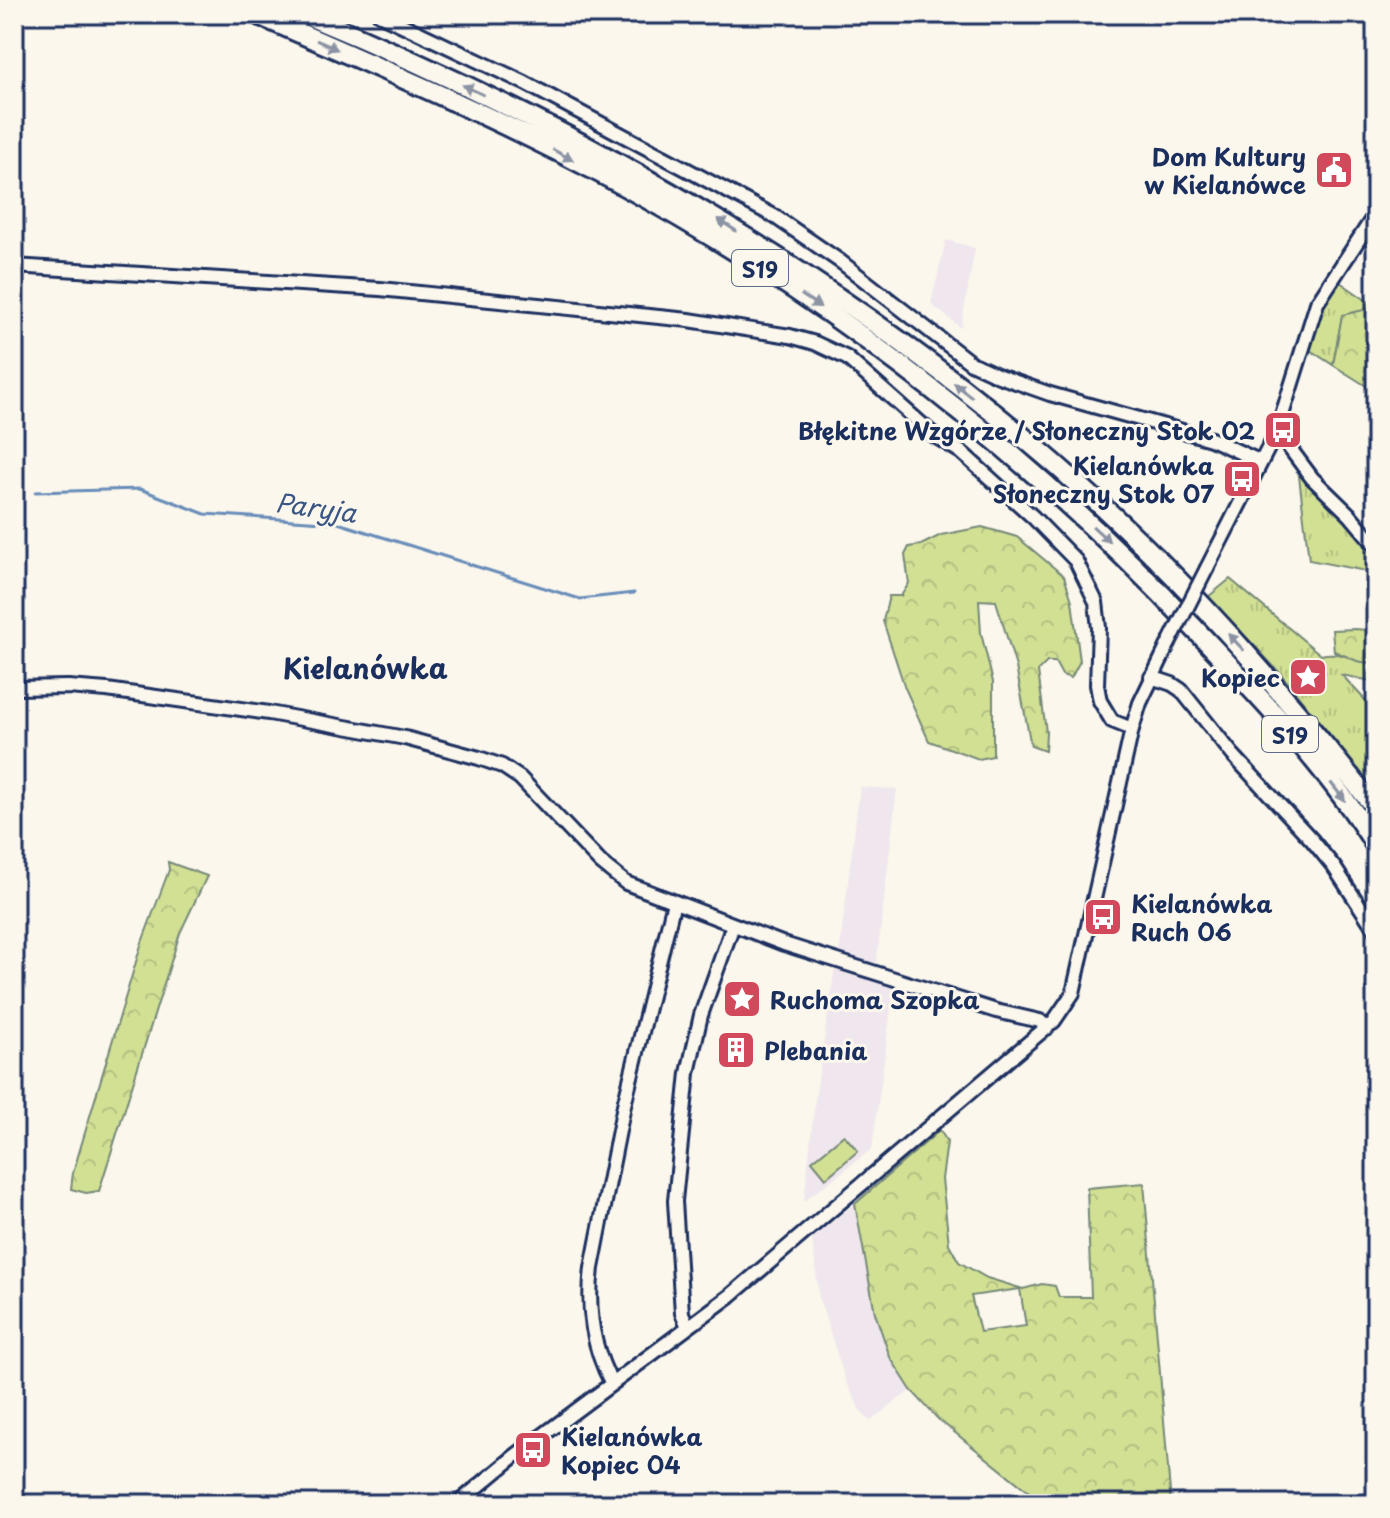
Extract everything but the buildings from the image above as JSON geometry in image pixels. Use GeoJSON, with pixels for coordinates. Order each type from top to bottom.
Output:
{"type":"FeatureCollection","features":[{"type":"Feature","properties":{"kind":"highway","name":"S19"},"geometry":{"type":"LineString","coordinates":[[256,14],[533,138],[695,227],[851,328],[1005,449],[1144,575],[1264,703],[1339,793],[1376,846]]}},
{"type":"Feature","properties":{"kind":"highway","name":"S19"},"geometry":{"type":"LineString","coordinates":[[304,14],[523,113],[605,154],[719,219],[855,308],[918,354],[1033,446],[1168,571],[1284,697],[1376,809]]}},
{"type":"Feature","properties":{"kind":"street"},"geometry":{"type":"LineString","coordinates":[[379,14],[525,83],[774,216],[841,262],[971,363],[1050,394],[1211,439],[1261,462]]}},
{"type":"Feature","properties":{"kind":"street"},"geometry":{"type":"LineString","coordinates":[[457,1504],[490,1475],[761,1271],[1047,1028],[1067,1004],[1076,985],[1132,729],[1151,677],[1277,431],[1317,303],[1376,213]]}},
{"type":"Feature","properties":{"kind":"street"},"geometry":{"type":"LineString","coordinates":[[14,266],[380,289],[689,320],[790,336],[834,351],[847,358],[935,436],[961,452],[1076,561],[1096,602],[1100,701],[1112,721],[1132,729]]}},
{"type":"Feature","properties":{"kind":"street"},"geometry":{"type":"LineString","coordinates":[[1277,431],[1312,478],[1376,546]]}},
{"type":"Feature","properties":{"kind":"street"},"geometry":{"type":"LineString","coordinates":[[1151,677],[1181,690],[1233,755],[1334,867],[1376,931]]}},
{"type":"Feature","properties":{"kind":"street"},"geometry":{"type":"LineString","coordinates":[[14,688],[107,690],[269,713],[405,738],[479,758],[502,766],[520,778],[601,863],[626,883],[784,944],[1010,1015],[1040,1021],[1047,1028]]}},
{"type":"Feature","properties":{"kind":"street"},"geometry":{"type":"LineString","coordinates":[[612,1384],[594,1336],[589,1290],[624,1105],[674,902]]}},
{"type":"Feature","properties":{"kind":"street"},"geometry":{"type":"LineString","coordinates":[[688,1327],[682,1313],[675,1201],[688,1073],[701,1015],[733,925]]}},
{"type":"Feature","properties":{"kind":"street"},"geometry":{"type":"LineString","coordinates":[[1010,1015],[1035,1038]]}},
{"type":"Feature","properties":{"kind":"shaded area"},"geometry":{"type":"Polygon","coordinates":[[[946,240],[975,248],[961,328],[931,304],[946,240]]]}},
{"type":"Feature","properties":{"kind":"shaded area"},"geometry":{"type":"Polygon","coordinates":[[[860,787],[897,789],[876,967],[839,954],[860,787]]]}},
{"type":"Feature","properties":{"kind":"shaded area"},"geometry":{"type":"Polygon","coordinates":[[[835,967],[894,987],[872,1149],[804,1201],[815,1100],[835,967]]]}},
{"type":"Feature","properties":{"kind":"shaded area"},"geometry":{"type":"Polygon","coordinates":[[[855,1204],[875,1313],[890,1357],[911,1390],[870,1421],[860,1410],[845,1379],[819,1298],[812,1238],[855,1204]]]}},
{"type":"Feature","properties":{"kind":"green space"},"geometry":{"type":"Polygon","coordinates":[[[1340,282],[1376,307],[1342,316],[1333,365],[1310,350],[1324,305],[1340,282]]]}},
{"type":"Feature","properties":{"kind":"green space"},"geometry":{"type":"Polygon","coordinates":[[[1376,307],[1376,392],[1333,365],[1342,315],[1376,307]]]}},
{"type":"Feature","properties":{"kind":"green space"},"geometry":{"type":"Polygon","coordinates":[[[1298,468],[1376,553],[1376,573],[1309,560],[1298,468]]]}},
{"type":"Feature","properties":{"kind":"green space"},"geometry":{"type":"Polygon","coordinates":[[[982,527],[1017,537],[1064,576],[1072,601],[1080,661],[1071,678],[1062,675],[1055,662],[1047,662],[1038,671],[1046,732],[1045,751],[1031,746],[1016,667],[996,601],[979,600],[981,633],[993,682],[993,756],[979,759],[929,741],[905,688],[883,621],[889,596],[901,596],[909,583],[905,555],[909,547],[941,535],[982,527]]]}},
{"type":"Feature","properties":{"kind":"green space"},"geometry":{"type":"Polygon","coordinates":[[[1230,579],[1321,655],[1334,654],[1373,664],[1376,662],[1376,682],[1342,675],[1366,701],[1376,703],[1376,792],[1281,674],[1208,597],[1230,579]]]}},
{"type":"Feature","properties":{"kind":"green space"},"geometry":{"type":"Polygon","coordinates":[[[1332,630],[1376,631],[1374,664],[1357,661],[1334,651],[1332,630]]]}},
{"type":"Feature","properties":{"kind":"green space"},"geometry":{"type":"Polygon","coordinates":[[[168,862],[207,876],[180,933],[99,1191],[86,1193],[71,1189],[73,1173],[141,945],[169,870],[168,862]]]}},
{"type":"Feature","properties":{"kind":"green space"},"geometry":{"type":"Polygon","coordinates":[[[940,1130],[947,1142],[942,1179],[949,1244],[959,1262],[987,1278],[1023,1289],[1042,1284],[1055,1286],[1059,1297],[1091,1297],[1087,1188],[1144,1183],[1171,1504],[1044,1504],[938,1419],[911,1390],[890,1357],[875,1313],[855,1204],[940,1130]],[[1020,1289],[971,1296],[980,1332],[1026,1326],[1020,1289]]]}},
{"type":"Feature","properties":{"kind":"green space"},"geometry":{"type":"Polygon","coordinates":[[[844,1135],[858,1151],[826,1178],[812,1161],[844,1135]]]}},
{"type":"Feature","properties":{"kind":"waterway","name":"Paryja"},"geometry":{"type":"LineString","coordinates":[[35,492],[140,489],[205,514],[338,523],[580,599],[634,593]]}},
{"type":"Feature","properties":{"kind":"place","name":"Dom Kultury w Kielanówce"},"geometry":{"type":"Point","coordinates":[1334,170]}},
{"type":"Feature","properties":{"kind":"place","name":"Błękitne Wzgórze / Słoneczny Stok 02"},"geometry":{"type":"Point","coordinates":[1283,430]}},
{"type":"Feature","properties":{"kind":"place","name":"Kielanówka Słoneczny Stok 07"},"geometry":{"type":"Point","coordinates":[1242,479]}},
{"type":"Feature","properties":{"kind":"place","name":"Kopiec"},"geometry":{"type":"Point","coordinates":[1308,677]}},
{"type":"Feature","properties":{"kind":"place","name":"Kielanówka Ruch 06"},"geometry":{"type":"Point","coordinates":[1103,917]}},
{"type":"Feature","properties":{"kind":"place","name":"Ruchoma Szopka"},"geometry":{"type":"Point","coordinates":[742,999]}},
{"type":"Feature","properties":{"kind":"place","name":"Plebania"},"geometry":{"type":"Point","coordinates":[736,1050]}},
{"type":"Feature","properties":{"kind":"place","name":"Kielanówka Kopiec 04"},"geometry":{"type":"Point","coordinates":[533,1450]}},
{"type":"Feature","properties":{"kind":"district","name":"Kielanówka"},"geometry":{"type":"Point","coordinates":[365,667]}}]}
